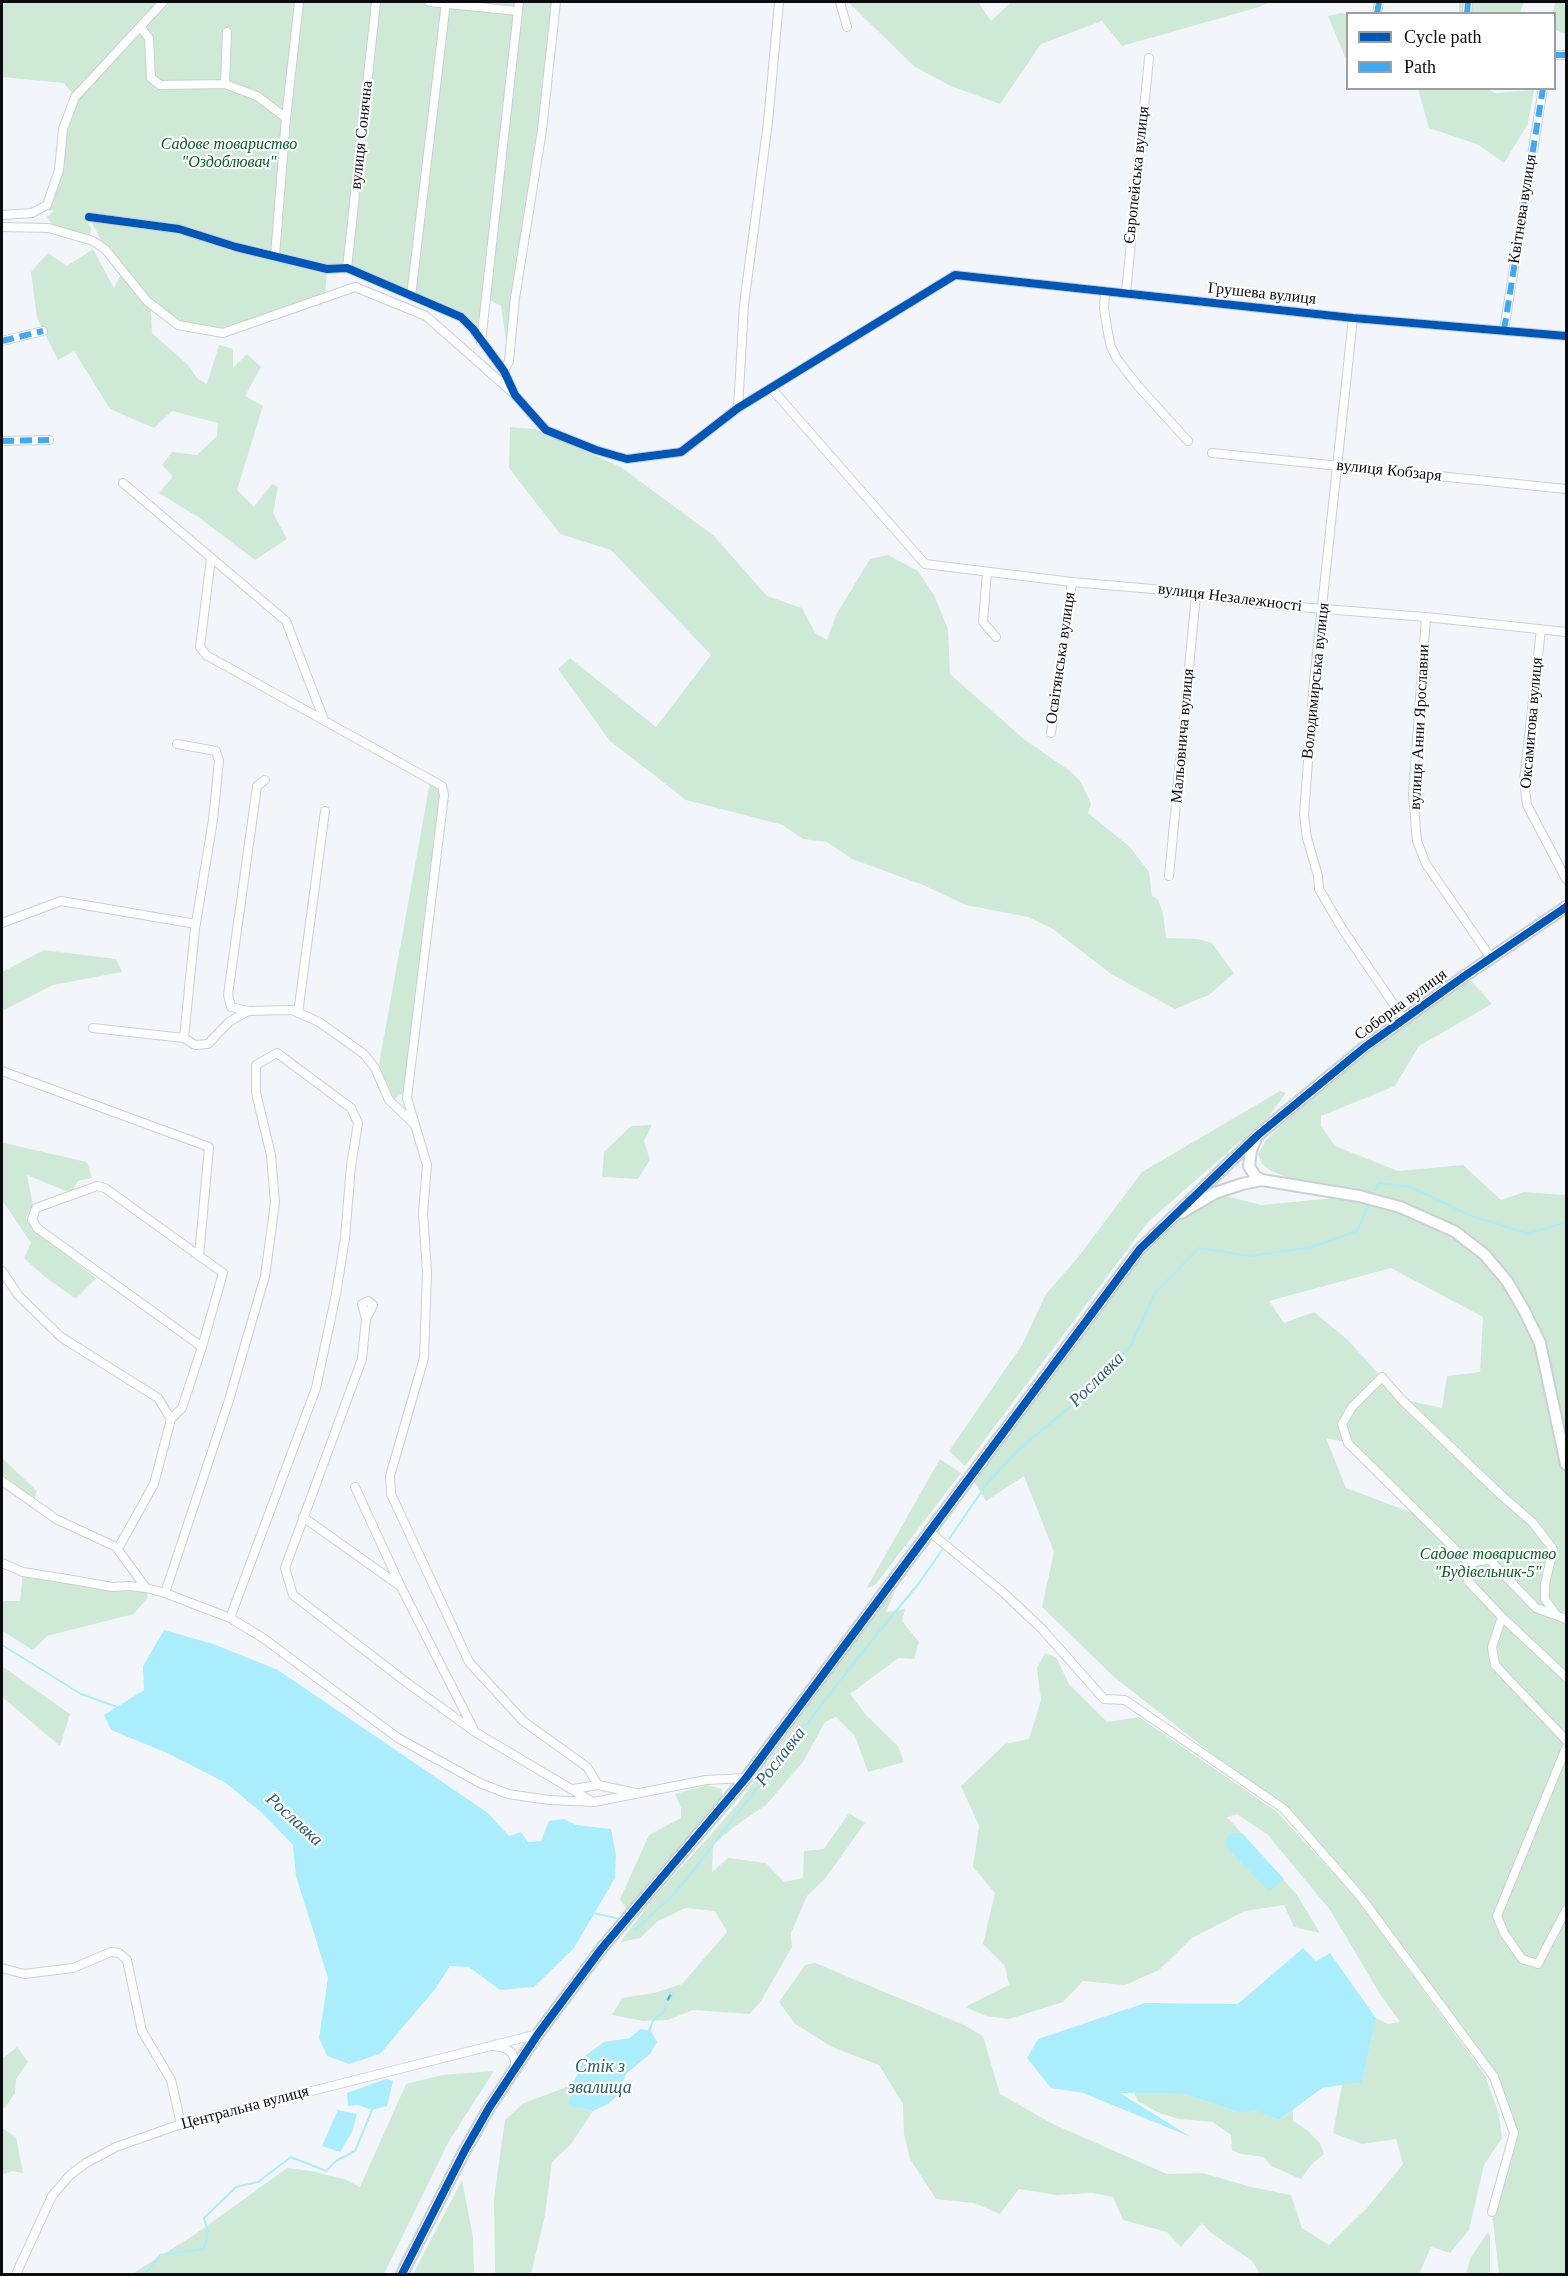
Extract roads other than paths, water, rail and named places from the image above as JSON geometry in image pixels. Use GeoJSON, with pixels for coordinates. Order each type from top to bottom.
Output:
{"type":"FeatureCollection","features":[{"type":"Feature","properties":{"kind":"main road","name":"Соборна вулиця"},"geometry":{"type":"LineString","coordinates":[[1168,1221],[1258,1135],[1365,1047],[1403,1018],[1566,907]]}},
{"type":"Feature","properties":{"kind":"main road"},"geometry":{"type":"LineString","coordinates":[[1258,1135],[1251,1150],[1249,1166],[1255,1176],[1262,1180],[1359,1196],[1400,1207],[1454,1231],[1484,1254],[1507,1281],[1540,1343],[1564,1433],[1566,1464]]}},
{"type":"Feature","properties":{"kind":"main road"},"geometry":{"type":"LineString","coordinates":[[402,2274],[465,2150],[538,2034],[603,1948],[746,1778],[931,1533],[1121,1273],[1168,1221],[1215,1193],[1262,1180]]}},
{"type":"Feature","properties":{"kind":"street"},"geometry":{"type":"LineString","coordinates":[[2,216],[32,213],[47,206],[59,170],[63,129],[75,97],[163,2]]}},
{"type":"Feature","properties":{"kind":"street"},"geometry":{"type":"LineString","coordinates":[[275,256],[286,118],[299,2]]}},
{"type":"Feature","properties":{"kind":"street","name":"вулиця Сонячна"},"geometry":{"type":"LineString","coordinates":[[347,268],[376,2]]}},
{"type":"Feature","properties":{"kind":"street"},"geometry":{"type":"LineString","coordinates":[[429,2],[518,11]]}},
{"type":"Feature","properties":{"kind":"street"},"geometry":{"type":"LineString","coordinates":[[481,343],[519,2]]}},
{"type":"Feature","properties":{"kind":"street"},"geometry":{"type":"LineString","coordinates":[[504,371],[509,361],[515,298],[542,130],[556,2]]}},
{"type":"Feature","properties":{"kind":"street"},"geometry":{"type":"LineString","coordinates":[[738,408],[744,305],[768,122],[779,2]]}},
{"type":"Feature","properties":{"kind":"street"},"geometry":{"type":"LineString","coordinates":[[840,2],[847,27]]}},
{"type":"Feature","properties":{"kind":"street"},"geometry":{"type":"LineString","coordinates":[[411,296],[446,3]]}},
{"type":"Feature","properties":{"kind":"street"},"geometry":{"type":"LineString","coordinates":[[141,28],[149,38],[151,78],[160,85],[225,84],[257,96],[286,118]]}},
{"type":"Feature","properties":{"kind":"street"},"geometry":{"type":"LineString","coordinates":[[225,84],[227,33]]}},
{"type":"Feature","properties":{"kind":"street","name":"Європейська вулиця"},"geometry":{"type":"LineString","coordinates":[[1126,293],[1149,58]]}},
{"type":"Feature","properties":{"kind":"street","name":"Квітнева вулиця"},"geometry":{"type":"LineString","coordinates":[[1504,330],[1543,90]]}},
{"type":"Feature","properties":{"kind":"street"},"geometry":{"type":"LineString","coordinates":[[89,217],[179,229],[327,269],[347,268],[461,317],[473,329],[481,343],[504,371],[515,395]]}},
{"type":"Feature","properties":{"kind":"street"},"geometry":{"type":"LineString","coordinates":[[2,227],[49,228],[93,241],[106,250],[147,301],[178,325],[223,333],[355,286],[426,316],[515,395],[546,430],[596,450],[627,459],[681,452],[738,408],[771,388]]}},
{"type":"Feature","properties":{"kind":"street","name":"Грушева вулиця"},"geometry":{"type":"LineString","coordinates":[[771,388],[955,275],[1353,318],[1566,336]]}},
{"type":"Feature","properties":{"kind":"street"},"geometry":{"type":"LineString","coordinates":[[1105,291],[1104,309],[1108,333],[1117,359],[1188,441]]}},
{"type":"Feature","properties":{"kind":"street","name":"Володимирська вулиця"},"geometry":{"type":"LineString","coordinates":[[1353,318],[1336,466],[1305,783],[1304,815],[1319,889],[1343,930],[1403,1018]]}},
{"type":"Feature","properties":{"kind":"street"},"geometry":{"type":"LineString","coordinates":[[2,341],[43,331]]}},
{"type":"Feature","properties":{"kind":"street","name":"вулиця Незалежності"},"geometry":{"type":"LineString","coordinates":[[771,388],[925,564],[1261,604],[1426,617],[1566,632]]}},
{"type":"Feature","properties":{"kind":"street"},"geometry":{"type":"LineString","coordinates":[[2,441],[49,440]]}},
{"type":"Feature","properties":{"kind":"street","name":"вулиця Кобзаря"},"geometry":{"type":"LineString","coordinates":[[1212,453],[1566,489]]}},
{"type":"Feature","properties":{"kind":"street"},"geometry":{"type":"LineString","coordinates":[[123,483],[286,621],[324,720]]}},
{"type":"Feature","properties":{"kind":"street"},"geometry":{"type":"LineString","coordinates":[[211,558],[201,647],[206,655],[442,786],[444,795],[407,1098],[427,1165],[423,1213],[427,1272],[424,1358],[390,1476],[391,1494],[469,1662],[523,1721],[587,1767],[598,1785]]}},
{"type":"Feature","properties":{"kind":"street"},"geometry":{"type":"LineString","coordinates":[[987,572],[983,622],[996,637]]}},
{"type":"Feature","properties":{"kind":"street","name":"Освітянська вулиця"},"geometry":{"type":"LineString","coordinates":[[1051,733],[1072,582]]}},
{"type":"Feature","properties":{"kind":"street","name":"Мальовнича вулиця"},"geometry":{"type":"LineString","coordinates":[[1169,876],[1196,595]]}},
{"type":"Feature","properties":{"kind":"street","name":"вулиця Анни Ярославни"},"geometry":{"type":"LineString","coordinates":[[1426,617],[1413,794],[1417,841],[1426,864],[1491,958]]}},
{"type":"Feature","properties":{"kind":"street","name":"Оксамитова вулиця"},"geometry":{"type":"LineString","coordinates":[[1541,629],[1524,781],[1527,805],[1566,879]]}},
{"type":"Feature","properties":{"kind":"street"},"geometry":{"type":"LineString","coordinates":[[177,744],[216,751],[219,761],[213,820],[196,924],[184,1038]]}},
{"type":"Feature","properties":{"kind":"street"},"geometry":{"type":"LineString","coordinates":[[265,780],[257,786],[228,995],[231,1007],[249,1011],[292,1010],[319,1022],[364,1054],[375,1068],[389,1100],[414,1124]]}},
{"type":"Feature","properties":{"kind":"street"},"geometry":{"type":"LineString","coordinates":[[298,1013],[325,811]]}},
{"type":"Feature","properties":{"kind":"street"},"geometry":{"type":"LineString","coordinates":[[2,923],[61,901],[196,924]]}},
{"type":"Feature","properties":{"kind":"street"},"geometry":{"type":"LineString","coordinates":[[93,1028],[184,1038],[195,1046],[208,1044],[229,1022],[249,1011]]}},
{"type":"Feature","properties":{"kind":"street"},"geometry":{"type":"LineString","coordinates":[[165,1593],[229,1400],[265,1276],[275,1203],[271,1155],[256,1093],[256,1065],[277,1053],[351,1108],[358,1123],[351,1166],[345,1238],[316,1388],[230,1618]]}},
{"type":"Feature","properties":{"kind":"street"},"geometry":{"type":"LineString","coordinates":[[2,1071],[209,1147],[199,1256]]}},
{"type":"Feature","properties":{"kind":"street"},"geometry":{"type":"LineString","coordinates":[[116,1547],[120,1545],[154,1484],[171,1419],[182,1408],[202,1347],[223,1273],[105,1188],[97,1186],[36,1208],[32,1219],[37,1228],[202,1347]]}},
{"type":"Feature","properties":{"kind":"street"},"geometry":{"type":"LineString","coordinates":[[2,1271],[18,1295],[61,1337],[158,1398],[171,1419]]}},
{"type":"Feature","properties":{"kind":"street"},"geometry":{"type":"LineString","coordinates":[[366,1320],[362,1359],[285,1568],[293,1594],[406,1682],[475,1732],[594,1802]]}},
{"type":"Feature","properties":{"kind":"street"},"geometry":{"type":"LineString","coordinates":[[1471,1565],[1348,1443],[1342,1424],[1352,1407],[1382,1377],[1401,1399],[1500,1495],[1533,1523],[1553,1549],[1545,1584],[1545,1599],[1556,1616]]}},
{"type":"Feature","properties":{"kind":"street"},"geometry":{"type":"LineString","coordinates":[[2,1481],[56,1518],[116,1547],[146,1588]]}},
{"type":"Feature","properties":{"kind":"street"},"geometry":{"type":"LineString","coordinates":[[355,1487],[401,1587],[475,1732]]}},
{"type":"Feature","properties":{"kind":"street"},"geometry":{"type":"LineString","coordinates":[[303,1517],[401,1587]]}},
{"type":"Feature","properties":{"kind":"street"},"geometry":{"type":"LineString","coordinates":[[931,1533],[1004,1593],[1042,1629],[1104,1699],[1125,1700],[1284,1809],[1360,1896],[1494,2077],[1514,2133],[1492,2212]]}},
{"type":"Feature","properties":{"kind":"street"},"geometry":{"type":"LineString","coordinates":[[1566,1620],[1536,1608],[1489,1559],[1472,1563],[1468,1581],[1502,1617],[1566,1677]]}},
{"type":"Feature","properties":{"kind":"street"},"geometry":{"type":"LineString","coordinates":[[2,1563],[23,1572],[112,1587],[146,1588],[230,1618],[263,1638],[398,1738],[480,1783],[508,1794],[549,1800],[594,1802],[706,1780],[746,1778]]}},
{"type":"Feature","properties":{"kind":"street"},"geometry":{"type":"LineString","coordinates":[[1502,1617],[1492,1647],[1495,1665],[1566,1740]]}},
{"type":"Feature","properties":{"kind":"street"},"geometry":{"type":"LineString","coordinates":[[1566,1748],[1497,1916],[1504,1933],[1522,1959],[1538,1964],[1566,1910]]}},
{"type":"Feature","properties":{"kind":"street"},"geometry":{"type":"LineString","coordinates":[[573,1789],[598,1785],[642,1794]]}},
{"type":"Feature","properties":{"kind":"street"},"geometry":{"type":"LineString","coordinates":[[2,1968],[24,1974],[73,1968],[111,1952],[119,1953],[127,1960],[142,2031],[171,2080],[181,2124]]}},
{"type":"Feature","properties":{"kind":"street","name":"Центральна вулиця"},"geometry":{"type":"LineString","coordinates":[[16,2274],[52,2196],[70,2175],[86,2163],[116,2147],[181,2124],[538,2034]]}},
{"type":"Feature","properties":{"kind":"street"},"geometry":{"type":"LineString","coordinates":[[489,2046],[505,2048],[512,2053],[516,2060],[514,2069]]}},
{"type":"Feature","properties":{"kind":"water"},"geometry":{"type":"Polygon","coordinates":[[[164,1630],[213,1644],[278,1670],[488,1813],[509,1836],[521,1832],[528,1842],[541,1841],[549,1821],[564,1819],[576,1825],[611,1829],[616,1855],[615,1878],[574,1948],[534,1987],[500,1990],[469,1967],[450,1966],[436,1988],[380,2054],[349,2064],[327,2056],[319,2038],[328,1978],[296,1876],[293,1845],[262,1813],[226,1783],[165,1752],[111,1730],[104,1715],[144,1690],[143,1666],[164,1630]]]}},
{"type":"Feature","properties":{"kind":"water"},"geometry":{"type":"Polygon","coordinates":[[[1229,1833],[1242,1833],[1284,1879],[1269,1891],[1225,1845],[1229,1833]]]}},
{"type":"Feature","properties":{"kind":"water"},"geometry":{"type":"Polygon","coordinates":[[[1303,1948],[1316,1961],[1330,1953],[1376,2018],[1362,2082],[1322,2088],[1279,2120],[1254,2110],[1241,2113],[1184,2094],[1120,2093],[1191,2137],[1083,2093],[1051,2088],[1027,2058],[1038,2039],[1145,2003],[1238,2004],[1303,1948]]]}},
{"type":"Feature","properties":{"kind":"water","name":"Стік з звалища"},"geometry":{"type":"Polygon","coordinates":[[[671,1992],[674,1994],[666,2003],[666,2011],[653,2022],[651,2031],[657,2042],[650,2054],[626,2074],[618,2095],[608,2104],[593,2111],[570,2106],[572,2085],[586,2055],[604,2042],[630,2038],[640,2029],[648,2030],[653,2019],[664,2011],[664,2005],[671,1992]]]}},
{"type":"Feature","properties":{"kind":"water"},"geometry":{"type":"Polygon","coordinates":[[[386,2079],[393,2081],[387,2106],[372,2110],[358,2105],[348,2106],[347,2093],[386,2079]]]}},
{"type":"Feature","properties":{"kind":"water"},"geometry":{"type":"Polygon","coordinates":[[[338,2110],[357,2114],[352,2132],[340,2152],[322,2146],[338,2110]]]}},
{"type":"Feature","properties":{"kind":"waterway","name":"Рославка"},"geometry":{"type":"LineString","coordinates":[[1375,1190],[1379,1183],[1411,1187],[1469,1215],[1528,1234],[1566,1222]]}},
{"type":"Feature","properties":{"kind":"waterway","name":"Рославка"},"geometry":{"type":"LineString","coordinates":[[949,1539],[986,1485],[1017,1451],[1077,1401],[1130,1347],[1154,1294],[1199,1248],[1250,1256],[1312,1247],[1357,1231],[1370,1202]]}},
{"type":"Feature","properties":{"kind":"waterway","name":"Рославка"},"geometry":{"type":"LineString","coordinates":[[635,1930],[673,1895],[689,1876],[864,1650],[919,1583],[942,1550]]}},
{"type":"Feature","properties":{"kind":"waterway","name":"Рославка"},"geometry":{"type":"LineString","coordinates":[[2,1645],[81,1694],[117,1707]]}},
{"type":"Feature","properties":{"kind":"waterway","name":"Рославка"},"geometry":{"type":"LineString","coordinates":[[593,1913],[616,1918]]}},
{"type":"Feature","properties":{"kind":"waterway"},"geometry":{"type":"LineString","coordinates":[[145,2274],[160,2255],[204,2249],[208,2232],[204,2218],[236,2187],[258,2182],[291,2157],[326,2171],[336,2161],[355,2151],[372,2110]]}},
{"type":"Feature","properties":{"kind":"park label","name":"Садове товариство \"Оздоблювач\""},"geometry":{"type":"Point","coordinates":[229,154]}},
{"type":"Feature","properties":{"kind":"park label","name":"Садове товариство \"Будівельник-5\""},"geometry":{"type":"Point","coordinates":[1488,1564]}}]}
